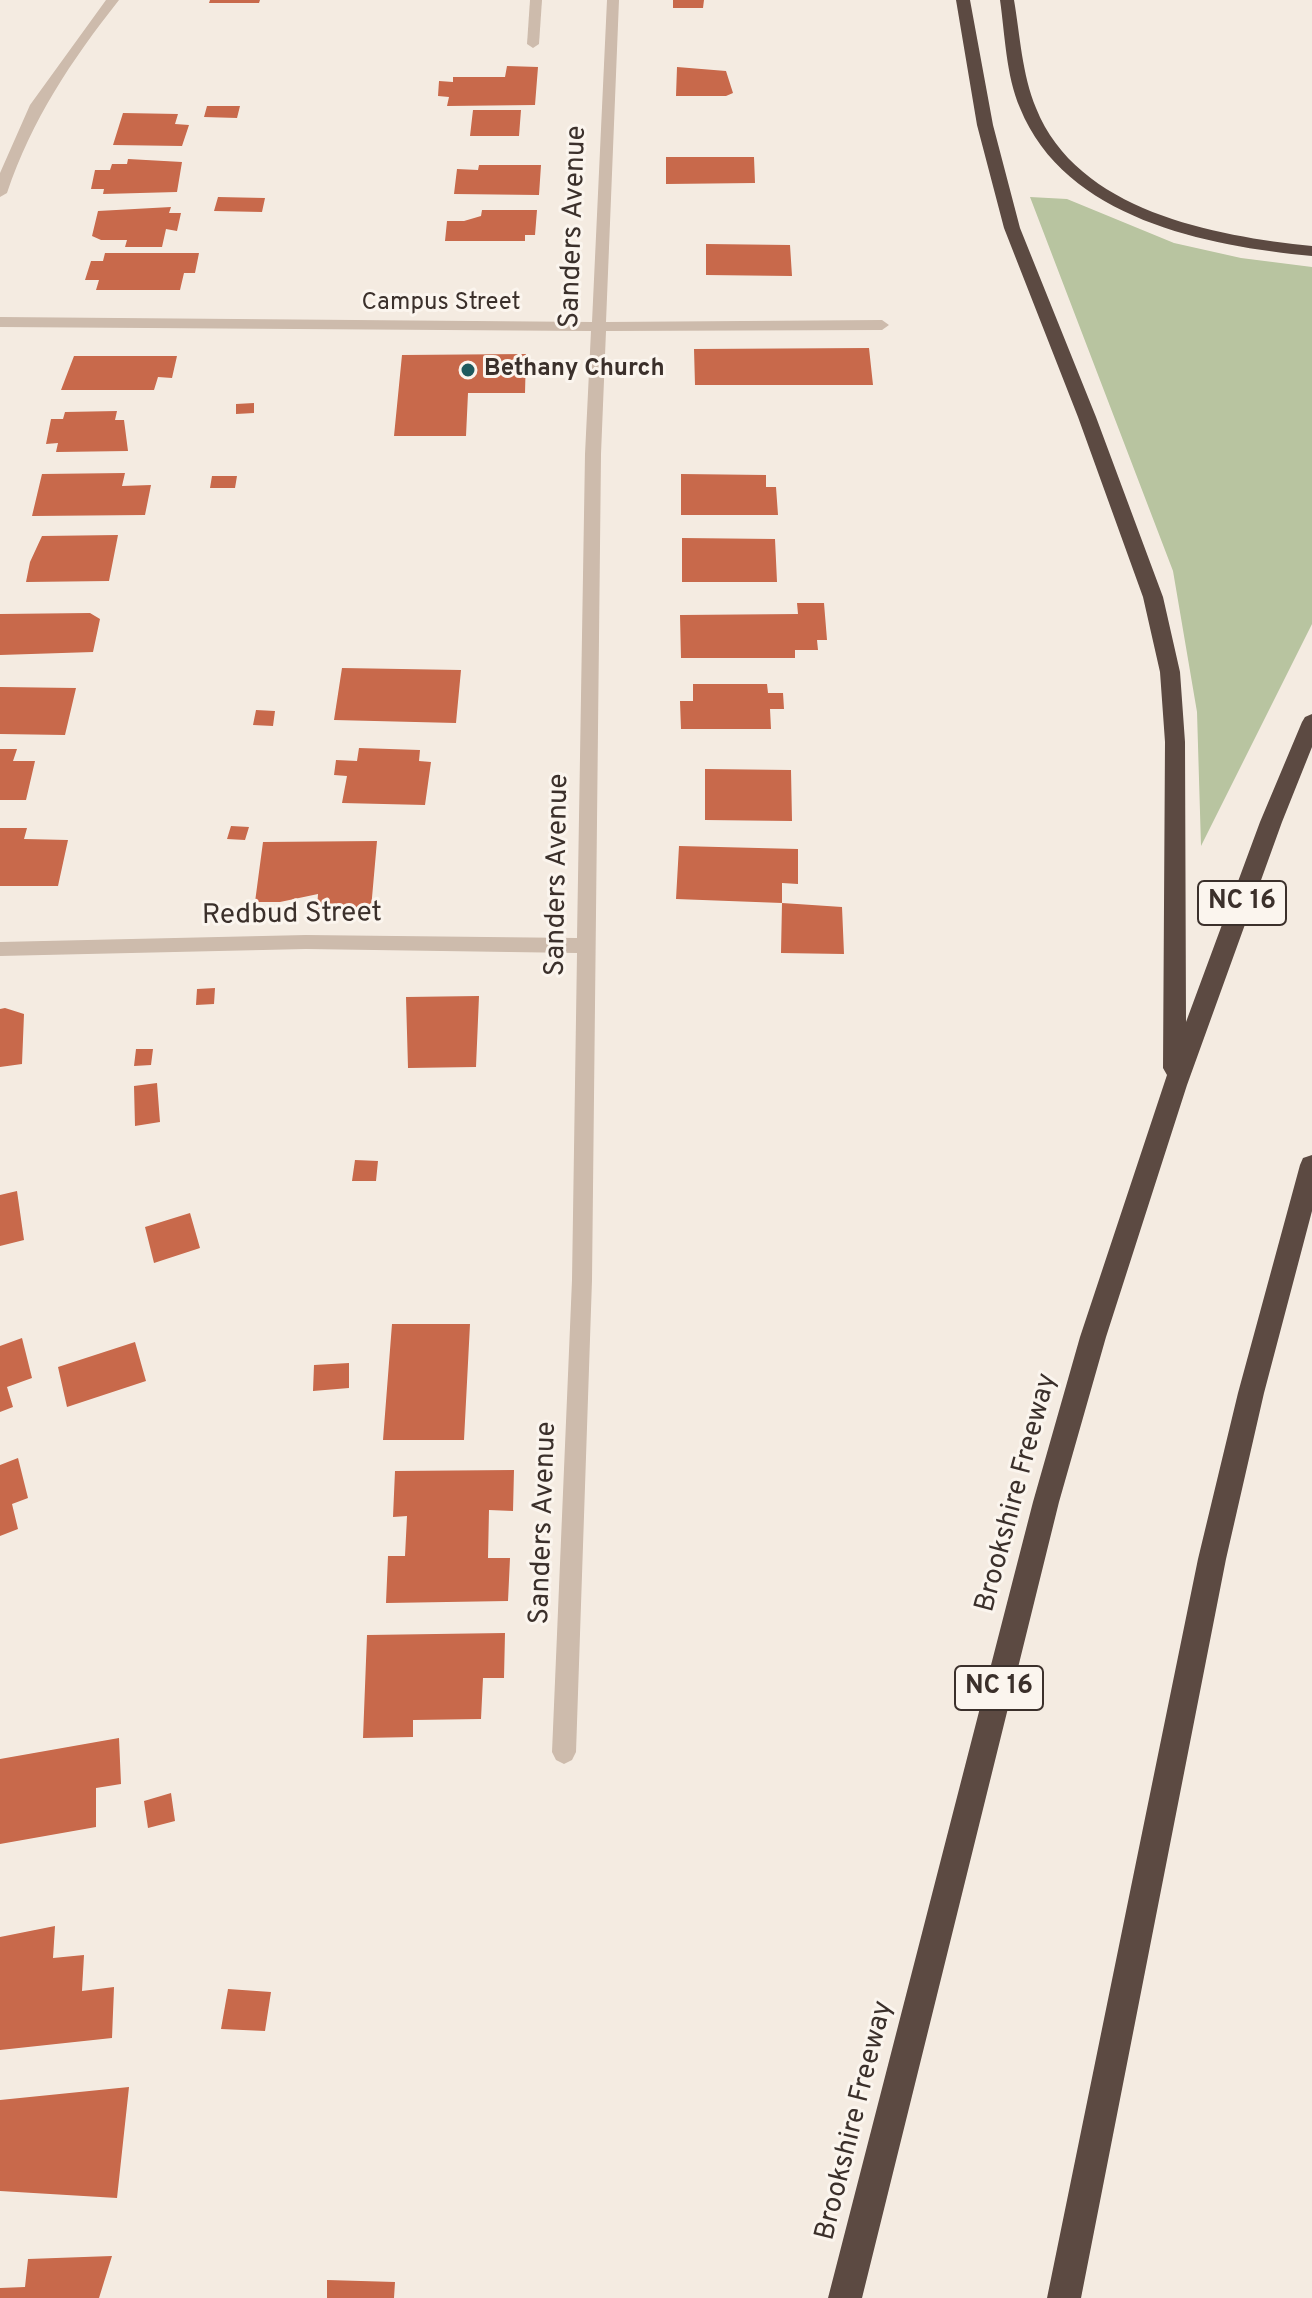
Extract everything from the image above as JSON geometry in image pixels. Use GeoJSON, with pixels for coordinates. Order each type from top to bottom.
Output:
{"type":"FeatureCollection","features":[{"type":"Feature","properties":{"kind":"highway"},"geometry":{"type":"LineString","coordinates":[[963,0],[985,125],[1012,228],[1087,417],[1153,597],[1170,672],[1175,742],[1175,1085]]}},
{"type":"Feature","properties":{"kind":"highway"},"geometry":{"type":"LineString","coordinates":[[1007,0],[1028,110],[1044,139],[1070,168],[1106,194],[1174,226],[1227,240],[1312,251]]}},
{"type":"Feature","properties":{"kind":"highway","name":"Brookshire Freeway"},"geometry":{"type":"LineString","coordinates":[[845,2298],[1046,1502],[1093,1337],[1175,1085],[1271,822],[1312,722]]}},
{"type":"Feature","properties":{"kind":"highway"},"geometry":{"type":"LineString","coordinates":[[1064,2298],[1212,1559],[1251,1393],[1312,1165]]}},
{"type":"Feature","properties":{"kind":"street"},"geometry":{"type":"LineString","coordinates":[[0,193],[13,155],[37,105],[113,0]]}},
{"type":"Feature","properties":{"kind":"street"},"geometry":{"type":"LineString","coordinates":[[533,44],[536,0]]}},
{"type":"Feature","properties":{"kind":"street","name":"Sanders Avenue"},"geometry":{"type":"LineString","coordinates":[[564,1752],[582,1280],[593,454],[613,0]]}},
{"type":"Feature","properties":{"kind":"street","name":"Campus Street"},"geometry":{"type":"LineString","coordinates":[[0,322],[461,327],[882,325]]}},
{"type":"Feature","properties":{"kind":"street","name":"Redbud Street"},"geometry":{"type":"LineString","coordinates":[[0,949],[306,942],[585,946]]}},
{"type":"Feature","properties":{"kind":"green space"},"geometry":{"type":"Polygon","coordinates":[[[1030,197],[1067,199],[1174,243],[1241,258],[1312,267],[1312,624],[1201,846],[1197,712],[1173,571],[1030,197]]]}},
{"type":"Feature","properties":{"kind":"building"},"geometry":{"type":"Polygon","coordinates":[[[210,0],[260,0],[259,3],[209,3],[210,0]]]}},
{"type":"Feature","properties":{"kind":"building"},"geometry":{"type":"Polygon","coordinates":[[[673,0],[704,0],[703,8],[673,8],[673,0]]]}},
{"type":"Feature","properties":{"kind":"building"},"geometry":{"type":"Polygon","coordinates":[[[507,66],[538,67],[535,105],[447,106],[449,97],[438,96],[439,81],[453,82],[453,77],[505,77],[507,66]]]}},
{"type":"Feature","properties":{"kind":"building"},"geometry":{"type":"Polygon","coordinates":[[[677,67],[726,71],[733,93],[726,96],[676,96],[677,67]]]}},
{"type":"Feature","properties":{"kind":"building"},"geometry":{"type":"Polygon","coordinates":[[[207,106],[240,106],[237,118],[204,117],[207,106]]]}},
{"type":"Feature","properties":{"kind":"building"},"geometry":{"type":"Polygon","coordinates":[[[473,110],[521,110],[519,136],[470,136],[473,110]]]}},
{"type":"Feature","properties":{"kind":"building"},"geometry":{"type":"Polygon","coordinates":[[[123,113],[178,114],[175,124],[189,125],[182,146],[113,145],[123,113]]]}},
{"type":"Feature","properties":{"kind":"building"},"geometry":{"type":"Polygon","coordinates":[[[666,157],[754,157],[755,183],[666,184],[666,157]]]}},
{"type":"Feature","properties":{"kind":"building"},"geometry":{"type":"Polygon","coordinates":[[[128,159],[182,162],[177,192],[103,194],[104,189],[91,189],[95,170],[110,170],[112,164],[127,164],[128,159]]]}},
{"type":"Feature","properties":{"kind":"building"},"geometry":{"type":"Polygon","coordinates":[[[479,165],[541,165],[539,195],[454,194],[457,169],[478,170],[479,165]]]}},
{"type":"Feature","properties":{"kind":"building"},"geometry":{"type":"Polygon","coordinates":[[[218,197],[265,198],[262,212],[214,211],[218,197]]]}},
{"type":"Feature","properties":{"kind":"building"},"geometry":{"type":"Polygon","coordinates":[[[171,207],[169,213],[181,213],[177,231],[166,229],[162,247],[125,247],[127,240],[101,240],[92,236],[98,211],[171,207]]]}},
{"type":"Feature","properties":{"kind":"building"},"geometry":{"type":"Polygon","coordinates":[[[482,210],[537,210],[535,235],[525,235],[525,241],[445,241],[447,221],[464,221],[481,216],[482,210]]]}},
{"type":"Feature","properties":{"kind":"building"},"geometry":{"type":"Polygon","coordinates":[[[706,244],[790,245],[792,276],[706,275],[706,244]]]}},
{"type":"Feature","properties":{"kind":"building"},"geometry":{"type":"Polygon","coordinates":[[[105,253],[199,253],[195,273],[184,273],[180,290],[96,290],[99,280],[85,280],[91,261],[103,261],[105,253]]]}},
{"type":"Feature","properties":{"kind":"building"},"geometry":{"type":"Polygon","coordinates":[[[869,348],[873,385],[695,385],[694,349],[869,348]]]}},
{"type":"Feature","properties":{"kind":"building"},"geometry":{"type":"Polygon","coordinates":[[[526,354],[525,393],[468,393],[466,436],[394,436],[402,355],[526,354]]]}},
{"type":"Feature","properties":{"kind":"building"},"geometry":{"type":"Polygon","coordinates":[[[74,356],[177,356],[172,378],[158,377],[154,390],[61,390],[74,356]]]}},
{"type":"Feature","properties":{"kind":"building"},"geometry":{"type":"Polygon","coordinates":[[[254,403],[254,413],[236,414],[236,404],[254,403]]]}},
{"type":"Feature","properties":{"kind":"building"},"geometry":{"type":"Polygon","coordinates":[[[117,411],[115,420],[124,420],[128,451],[56,452],[58,443],[46,444],[51,419],[63,419],[65,412],[117,411]]]}},
{"type":"Feature","properties":{"kind":"building"},"geometry":{"type":"Polygon","coordinates":[[[125,473],[122,486],[151,485],[145,515],[32,516],[42,474],[125,473]]]}},
{"type":"Feature","properties":{"kind":"building"},"geometry":{"type":"Polygon","coordinates":[[[681,474],[766,475],[766,487],[776,487],[778,515],[681,515],[681,474]]]}},
{"type":"Feature","properties":{"kind":"building"},"geometry":{"type":"Polygon","coordinates":[[[212,476],[237,476],[235,488],[210,488],[212,476]]]}},
{"type":"Feature","properties":{"kind":"building"},"geometry":{"type":"Polygon","coordinates":[[[118,535],[109,581],[26,582],[30,562],[42,536],[118,535]]]}},
{"type":"Feature","properties":{"kind":"building"},"geometry":{"type":"Polygon","coordinates":[[[682,538],[775,539],[777,582],[682,582],[682,538]]]}},
{"type":"Feature","properties":{"kind":"building"},"geometry":{"type":"Polygon","coordinates":[[[797,603],[824,603],[827,640],[817,640],[818,650],[795,650],[795,658],[681,658],[680,615],[798,614],[797,603]]]}},
{"type":"Feature","properties":{"kind":"building"},"geometry":{"type":"Polygon","coordinates":[[[90,613],[100,619],[93,652],[0,655],[0,614],[90,613]]]}},
{"type":"Feature","properties":{"kind":"building"},"geometry":{"type":"Polygon","coordinates":[[[342,668],[461,670],[456,723],[334,720],[342,668]]]}},
{"type":"Feature","properties":{"kind":"building"},"geometry":{"type":"Polygon","coordinates":[[[693,684],[767,684],[768,693],[783,693],[784,709],[770,709],[771,729],[681,729],[680,701],[693,701],[693,684]]]}},
{"type":"Feature","properties":{"kind":"building"},"geometry":{"type":"Polygon","coordinates":[[[0,687],[76,688],[65,735],[0,734],[0,687]]]}},
{"type":"Feature","properties":{"kind":"building"},"geometry":{"type":"Polygon","coordinates":[[[256,710],[275,711],[273,726],[253,725],[256,710]]]}},
{"type":"Feature","properties":{"kind":"building"},"geometry":{"type":"Polygon","coordinates":[[[359,748],[420,750],[419,761],[431,762],[425,805],[342,803],[347,776],[334,775],[336,760],[357,761],[359,748]]]}},
{"type":"Feature","properties":{"kind":"building"},"geometry":{"type":"Polygon","coordinates":[[[0,749],[17,749],[13,761],[35,761],[26,800],[0,800],[0,749]]]}},
{"type":"Feature","properties":{"kind":"building"},"geometry":{"type":"Polygon","coordinates":[[[705,769],[791,770],[792,821],[705,820],[705,769]]]}},
{"type":"Feature","properties":{"kind":"building"},"geometry":{"type":"Polygon","coordinates":[[[231,826],[249,827],[245,840],[227,839],[231,826]]]}},
{"type":"Feature","properties":{"kind":"building"},"geometry":{"type":"Polygon","coordinates":[[[0,828],[27,828],[24,839],[68,840],[58,886],[0,886],[0,828]]]}},
{"type":"Feature","properties":{"kind":"building"},"geometry":{"type":"Polygon","coordinates":[[[377,841],[371,909],[317,909],[318,894],[280,902],[255,902],[263,842],[377,841]]]}},
{"type":"Feature","properties":{"kind":"building"},"geometry":{"type":"Polygon","coordinates":[[[679,846],[798,849],[798,884],[782,883],[782,903],[676,899],[679,846]]]}},
{"type":"Feature","properties":{"kind":"building"},"geometry":{"type":"Polygon","coordinates":[[[782,903],[842,907],[844,954],[781,953],[782,903]]]}},
{"type":"Feature","properties":{"kind":"building"},"geometry":{"type":"Polygon","coordinates":[[[215,988],[214,1004],[196,1005],[197,989],[215,988]]]}},
{"type":"Feature","properties":{"kind":"building"},"geometry":{"type":"Polygon","coordinates":[[[479,996],[476,1067],[408,1068],[406,997],[479,996]]]}},
{"type":"Feature","properties":{"kind":"building"},"geometry":{"type":"Polygon","coordinates":[[[0,1009],[24,1014],[22,1064],[0,1067],[0,1009]]]}},
{"type":"Feature","properties":{"kind":"building"},"geometry":{"type":"Polygon","coordinates":[[[136,1049],[153,1049],[151,1065],[134,1066],[136,1049]]]}},
{"type":"Feature","properties":{"kind":"building"},"geometry":{"type":"Polygon","coordinates":[[[157,1083],[160,1122],[135,1126],[134,1086],[157,1083]]]}},
{"type":"Feature","properties":{"kind":"building"},"geometry":{"type":"Polygon","coordinates":[[[355,1160],[378,1161],[376,1181],[352,1181],[355,1160]]]}},
{"type":"Feature","properties":{"kind":"building"},"geometry":{"type":"Polygon","coordinates":[[[17,1191],[24,1240],[0,1246],[0,1195],[17,1191]]]}},
{"type":"Feature","properties":{"kind":"building"},"geometry":{"type":"Polygon","coordinates":[[[190,1213],[200,1248],[154,1263],[145,1227],[190,1213]]]}},
{"type":"Feature","properties":{"kind":"building"},"geometry":{"type":"Polygon","coordinates":[[[392,1324],[470,1324],[464,1440],[383,1440],[392,1324]]]}},
{"type":"Feature","properties":{"kind":"building"},"geometry":{"type":"Polygon","coordinates":[[[22,1338],[32,1378],[7,1387],[13,1407],[0,1412],[0,1346],[22,1338]]]}},
{"type":"Feature","properties":{"kind":"building"},"geometry":{"type":"Polygon","coordinates":[[[135,1342],[146,1381],[67,1407],[58,1367],[135,1342]]]}},
{"type":"Feature","properties":{"kind":"building"},"geometry":{"type":"Polygon","coordinates":[[[349,1363],[349,1388],[313,1391],[314,1365],[349,1363]]]}},
{"type":"Feature","properties":{"kind":"building"},"geometry":{"type":"Polygon","coordinates":[[[18,1458],[28,1498],[12,1504],[18,1529],[0,1536],[0,1465],[18,1458]]]}},
{"type":"Feature","properties":{"kind":"building"},"geometry":{"type":"Polygon","coordinates":[[[514,1470],[513,1511],[489,1510],[488,1558],[510,1558],[508,1601],[386,1603],[388,1556],[405,1556],[407,1516],[393,1517],[395,1471],[514,1470]]]}},
{"type":"Feature","properties":{"kind":"building"},"geometry":{"type":"Polygon","coordinates":[[[505,1633],[504,1678],[483,1678],[481,1719],[413,1720],[413,1737],[363,1738],[367,1635],[505,1633]]]}},
{"type":"Feature","properties":{"kind":"building"},"geometry":{"type":"Polygon","coordinates":[[[119,1738],[121,1784],[96,1788],[96,1827],[0,1844],[0,1759],[119,1738]]]}},
{"type":"Feature","properties":{"kind":"building"},"geometry":{"type":"Polygon","coordinates":[[[171,1793],[175,1821],[148,1828],[144,1801],[171,1793]]]}},
{"type":"Feature","properties":{"kind":"building"},"geometry":{"type":"Polygon","coordinates":[[[55,1926],[53,1958],[84,1955],[82,1991],[114,1987],[112,2038],[0,2050],[0,1937],[55,1926]]]}},
{"type":"Feature","properties":{"kind":"building"},"geometry":{"type":"Polygon","coordinates":[[[228,1989],[271,1992],[265,2031],[221,2029],[228,1989]]]}},
{"type":"Feature","properties":{"kind":"building"},"geometry":{"type":"Polygon","coordinates":[[[129,2087],[117,2198],[0,2191],[0,2100],[129,2087]]]}},
{"type":"Feature","properties":{"kind":"building"},"geometry":{"type":"Polygon","coordinates":[[[112,2256],[99,2298],[0,2298],[0,2288],[25,2287],[28,2259],[112,2256]]]}},
{"type":"Feature","properties":{"kind":"building"},"geometry":{"type":"Polygon","coordinates":[[[327,2280],[395,2282],[394,2298],[327,2298],[327,2280]]]}},
{"type":"Feature","properties":{"kind":"place","name":"Bethany Church"},"geometry":{"type":"Point","coordinates":[468,370]}}]}
